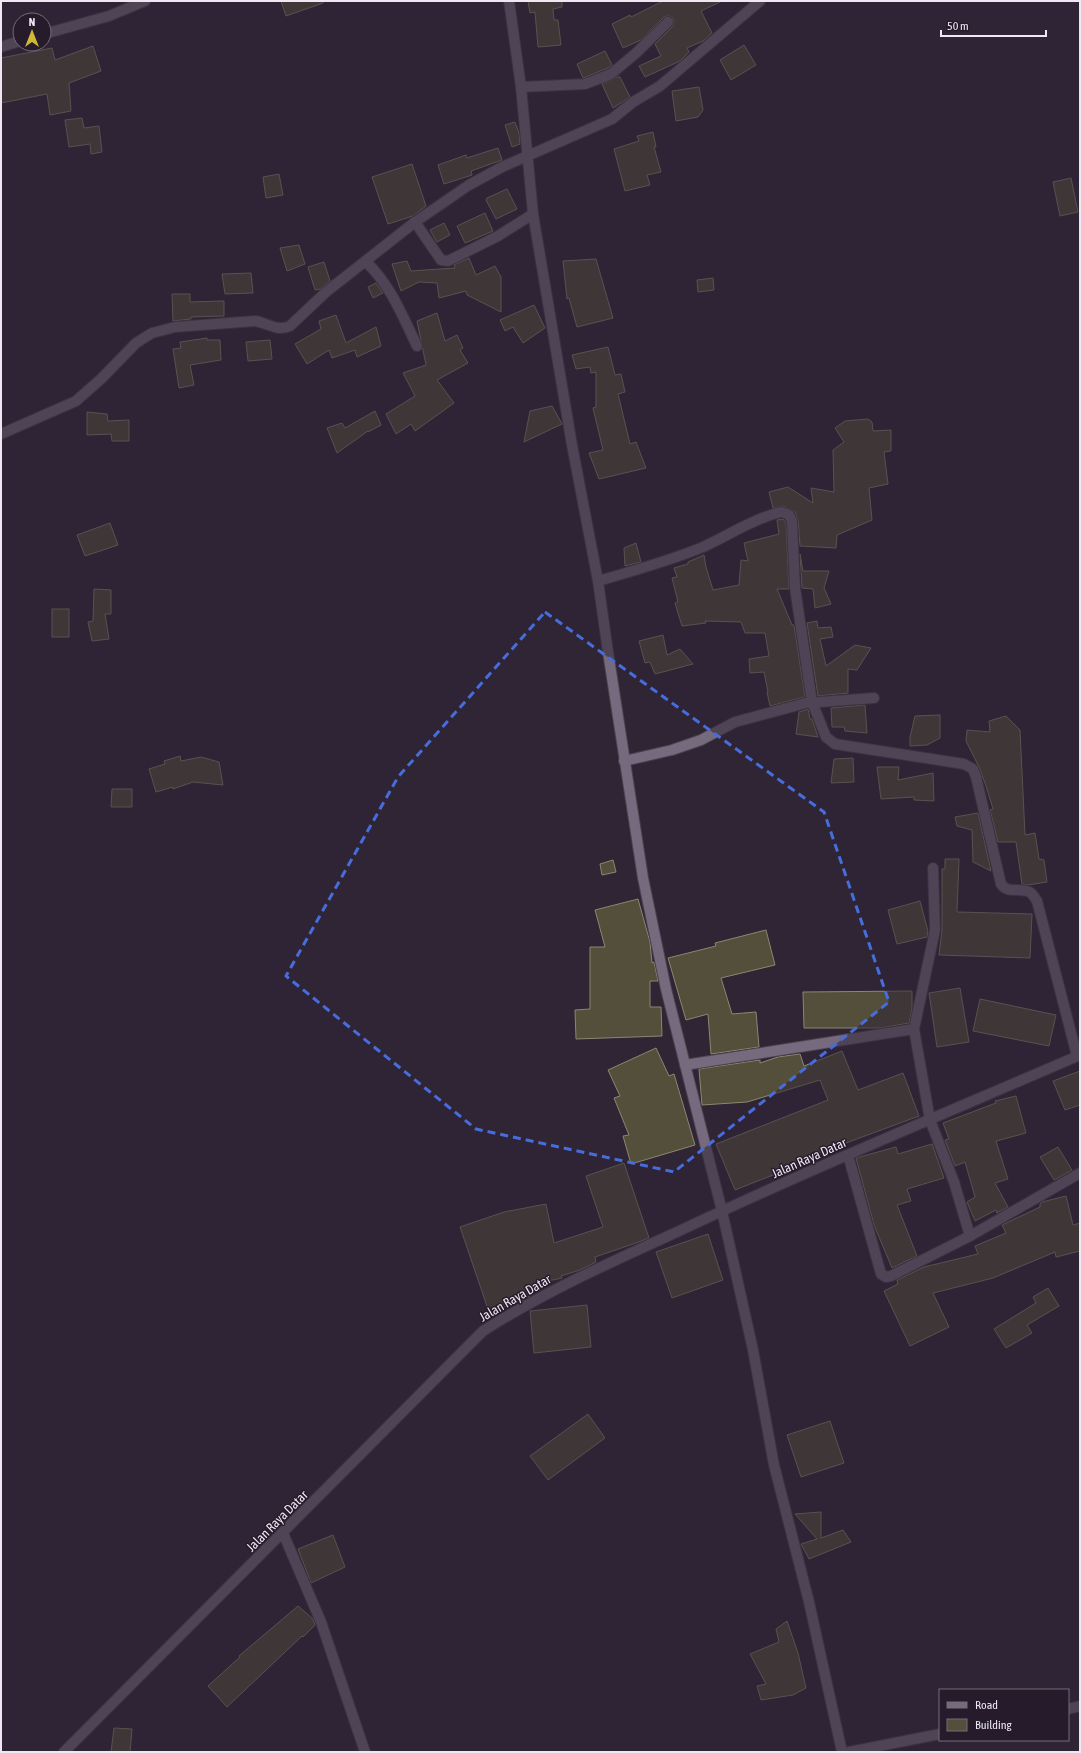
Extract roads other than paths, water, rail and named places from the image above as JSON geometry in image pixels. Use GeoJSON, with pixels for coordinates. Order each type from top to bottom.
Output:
{"type":"FeatureCollection","features":[{"type":"Feature","properties":{"kind":"street"},"geometry":{"type":"LineString","coordinates":[[52,32],[109,16],[145,1]]}},
{"type":"Feature","properties":{"kind":"street"},"geometry":{"type":"LineString","coordinates":[[509,1],[521,87],[533,214],[572,445],[598,581],[624,761],[651,918],[666,989],[722,1211],[753,1350],[774,1465],[809,1602],[842,1752]]}},
{"type":"Feature","properties":{"kind":"street"},"geometry":{"type":"LineString","coordinates":[[1,434],[76,401],[102,378],[136,343],[152,333],[175,327],[255,321],[263,322],[276,328],[283,329],[290,326],[326,292],[415,222],[469,185],[502,167],[612,119],[633,102],[660,86],[760,1]]}},
{"type":"Feature","properties":{"kind":"street"},"geometry":{"type":"LineString","coordinates":[[521,87],[585,84],[610,74],[635,54],[668,22]]}},
{"type":"Feature","properties":{"kind":"street"},"geometry":{"type":"LineString","coordinates":[[1,47],[12,44]]}},
{"type":"Feature","properties":{"kind":"street"},"geometry":{"type":"LineString","coordinates":[[415,222],[441,260],[448,261],[498,236],[533,214]]}},
{"type":"Feature","properties":{"kind":"street"},"geometry":{"type":"LineString","coordinates":[[366,262],[379,274],[397,304],[417,346]]}},
{"type":"Feature","properties":{"kind":"street"},"geometry":{"type":"LineString","coordinates":[[598,581],[650,566],[703,547],[755,520],[777,514],[786,513],[789,515],[793,525],[795,588],[812,702],[826,737],[835,744],[964,764],[973,769],[976,776],[1001,884],[1004,888],[1010,890],[1028,892],[1037,901],[1078,1056]]}},
{"type":"Feature","properties":{"kind":"street"},"geometry":{"type":"LineString","coordinates":[[624,761],[672,750],[702,740],[735,722],[812,702],[874,698]]}},
{"type":"Feature","properties":{"kind":"street"},"geometry":{"type":"LineString","coordinates":[[933,868],[935,930],[914,1029],[930,1120],[954,1182],[970,1236]]}},
{"type":"Feature","properties":{"kind":"street"},"geometry":{"type":"LineString","coordinates":[[685,1065],[914,1029]]}},
{"type":"Feature","properties":{"kind":"street","name":"Jalan Raya Datar"},"geometry":{"type":"LineString","coordinates":[[64,1752],[483,1331],[505,1317],[580,1277],[722,1211],[1078,1056]]}},
{"type":"Feature","properties":{"kind":"street"},"geometry":{"type":"LineString","coordinates":[[848,1155],[883,1276],[891,1276],[970,1236],[1080,1173]]}},
{"type":"Feature","properties":{"kind":"street"},"geometry":{"type":"LineString","coordinates":[[283,1533],[320,1622],[365,1752]]}},
{"type":"Feature","properties":{"kind":"street"},"geometry":{"type":"LineString","coordinates":[[1069,1709],[1080,1706]]}},
{"type":"Feature","properties":{"kind":"street"},"geometry":{"type":"LineString","coordinates":[[849,1752],[939,1734]]}}]}
